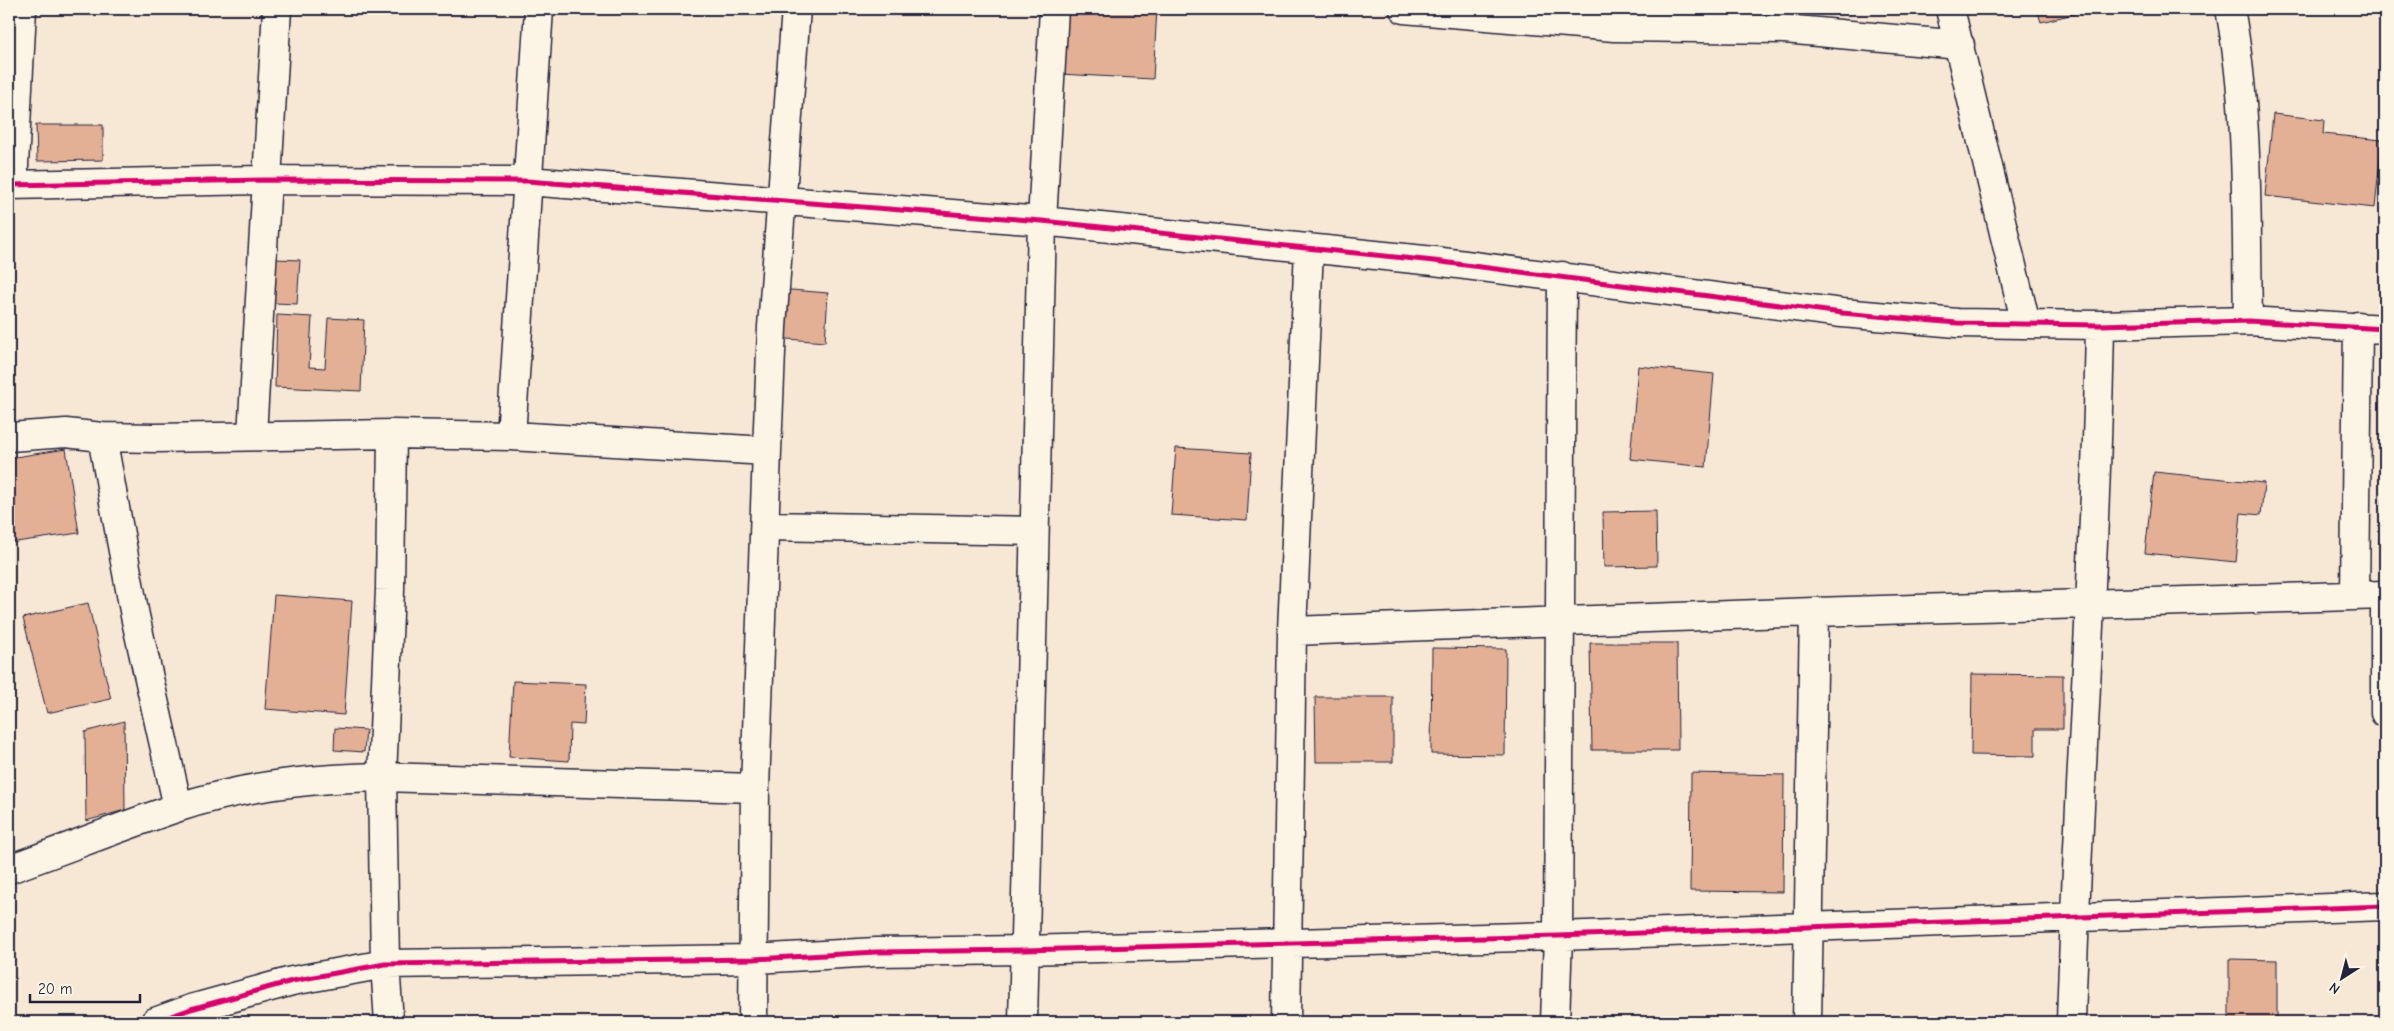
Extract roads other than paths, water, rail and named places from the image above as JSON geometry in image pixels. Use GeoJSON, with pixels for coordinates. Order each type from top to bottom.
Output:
{"type":"FeatureCollection","features":[{"type":"Feature","properties":{"kind":"street"},"geometry":{"type":"LineString","coordinates":[[22,9],[11,185],[266,180],[527,181],[1042,221],[1562,276],[1842,313],[1957,323],[2100,325],[2248,320],[2385,329]]}},
{"type":"Feature","properties":{"kind":"street"},"geometry":{"type":"LineString","coordinates":[[252,435],[266,180],[278,9]]}},
{"type":"Feature","properties":{"kind":"street"},"geometry":{"type":"LineString","coordinates":[[511,436],[539,9]]}},
{"type":"Feature","properties":{"kind":"street"},"geometry":{"type":"LineString","coordinates":[[752,1022],[756,788],[772,327],[796,9]]}},
{"type":"Feature","properties":{"kind":"street"},"geometry":{"type":"LineString","coordinates":[[1023,1022],[1042,221],[1054,9]]}},
{"type":"Feature","properties":{"kind":"street"},"geometry":{"type":"LineString","coordinates":[[1404,9],[1614,27],[1785,29],[1960,45]]}},
{"type":"Feature","properties":{"kind":"street"},"geometry":{"type":"LineString","coordinates":[[1950,9],[2026,324]]}},
{"type":"Feature","properties":{"kind":"street"},"geometry":{"type":"LineString","coordinates":[[2230,9],[2236,46],[2245,156],[2248,320]]}},
{"type":"Feature","properties":{"kind":"street"},"geometry":{"type":"LineString","coordinates":[[1286,1022],[1292,631],[1309,249]]}},
{"type":"Feature","properties":{"kind":"street"},"geometry":{"type":"LineString","coordinates":[[1555,1022],[1558,936],[1562,276]]}},
{"type":"Feature","properties":{"kind":"street"},"geometry":{"type":"LineString","coordinates":[[2071,1022],[2074,916],[2098,470],[2100,325]]}},
{"type":"Feature","properties":{"kind":"street"},"geometry":{"type":"LineString","coordinates":[[2355,595],[2358,326]]}},
{"type":"Feature","properties":{"kind":"street"},"geometry":{"type":"LineString","coordinates":[[9,437],[66,433],[102,437],[392,434],[511,436],[767,451]]}},
{"type":"Feature","properties":{"kind":"street"},"geometry":{"type":"LineString","coordinates":[[389,1022],[385,964],[382,777],[390,590],[392,434]]}},
{"type":"Feature","properties":{"kind":"street"},"geometry":{"type":"LineString","coordinates":[[102,437],[135,616],[178,807]]}},
{"type":"Feature","properties":{"kind":"street"},"geometry":{"type":"LineString","coordinates":[[766,526],[1034,531]]}},
{"type":"Feature","properties":{"kind":"street"},"geometry":{"type":"LineString","coordinates":[[1292,631],[1814,612],[2385,595],[2385,713]]}},
{"type":"Feature","properties":{"kind":"street"},"geometry":{"type":"LineString","coordinates":[[1807,1022],[1814,612]]}},
{"type":"Feature","properties":{"kind":"street"},"geometry":{"type":"LineString","coordinates":[[9,869],[178,807],[273,785],[328,778],[382,777],[756,788]]}},
{"type":"Feature","properties":{"kind":"street"},"geometry":{"type":"LineString","coordinates":[[155,1022],[191,1009],[292,981],[385,964],[754,959],[876,952],[1287,944],[1809,928],[2074,916],[2385,906]]}}]}
